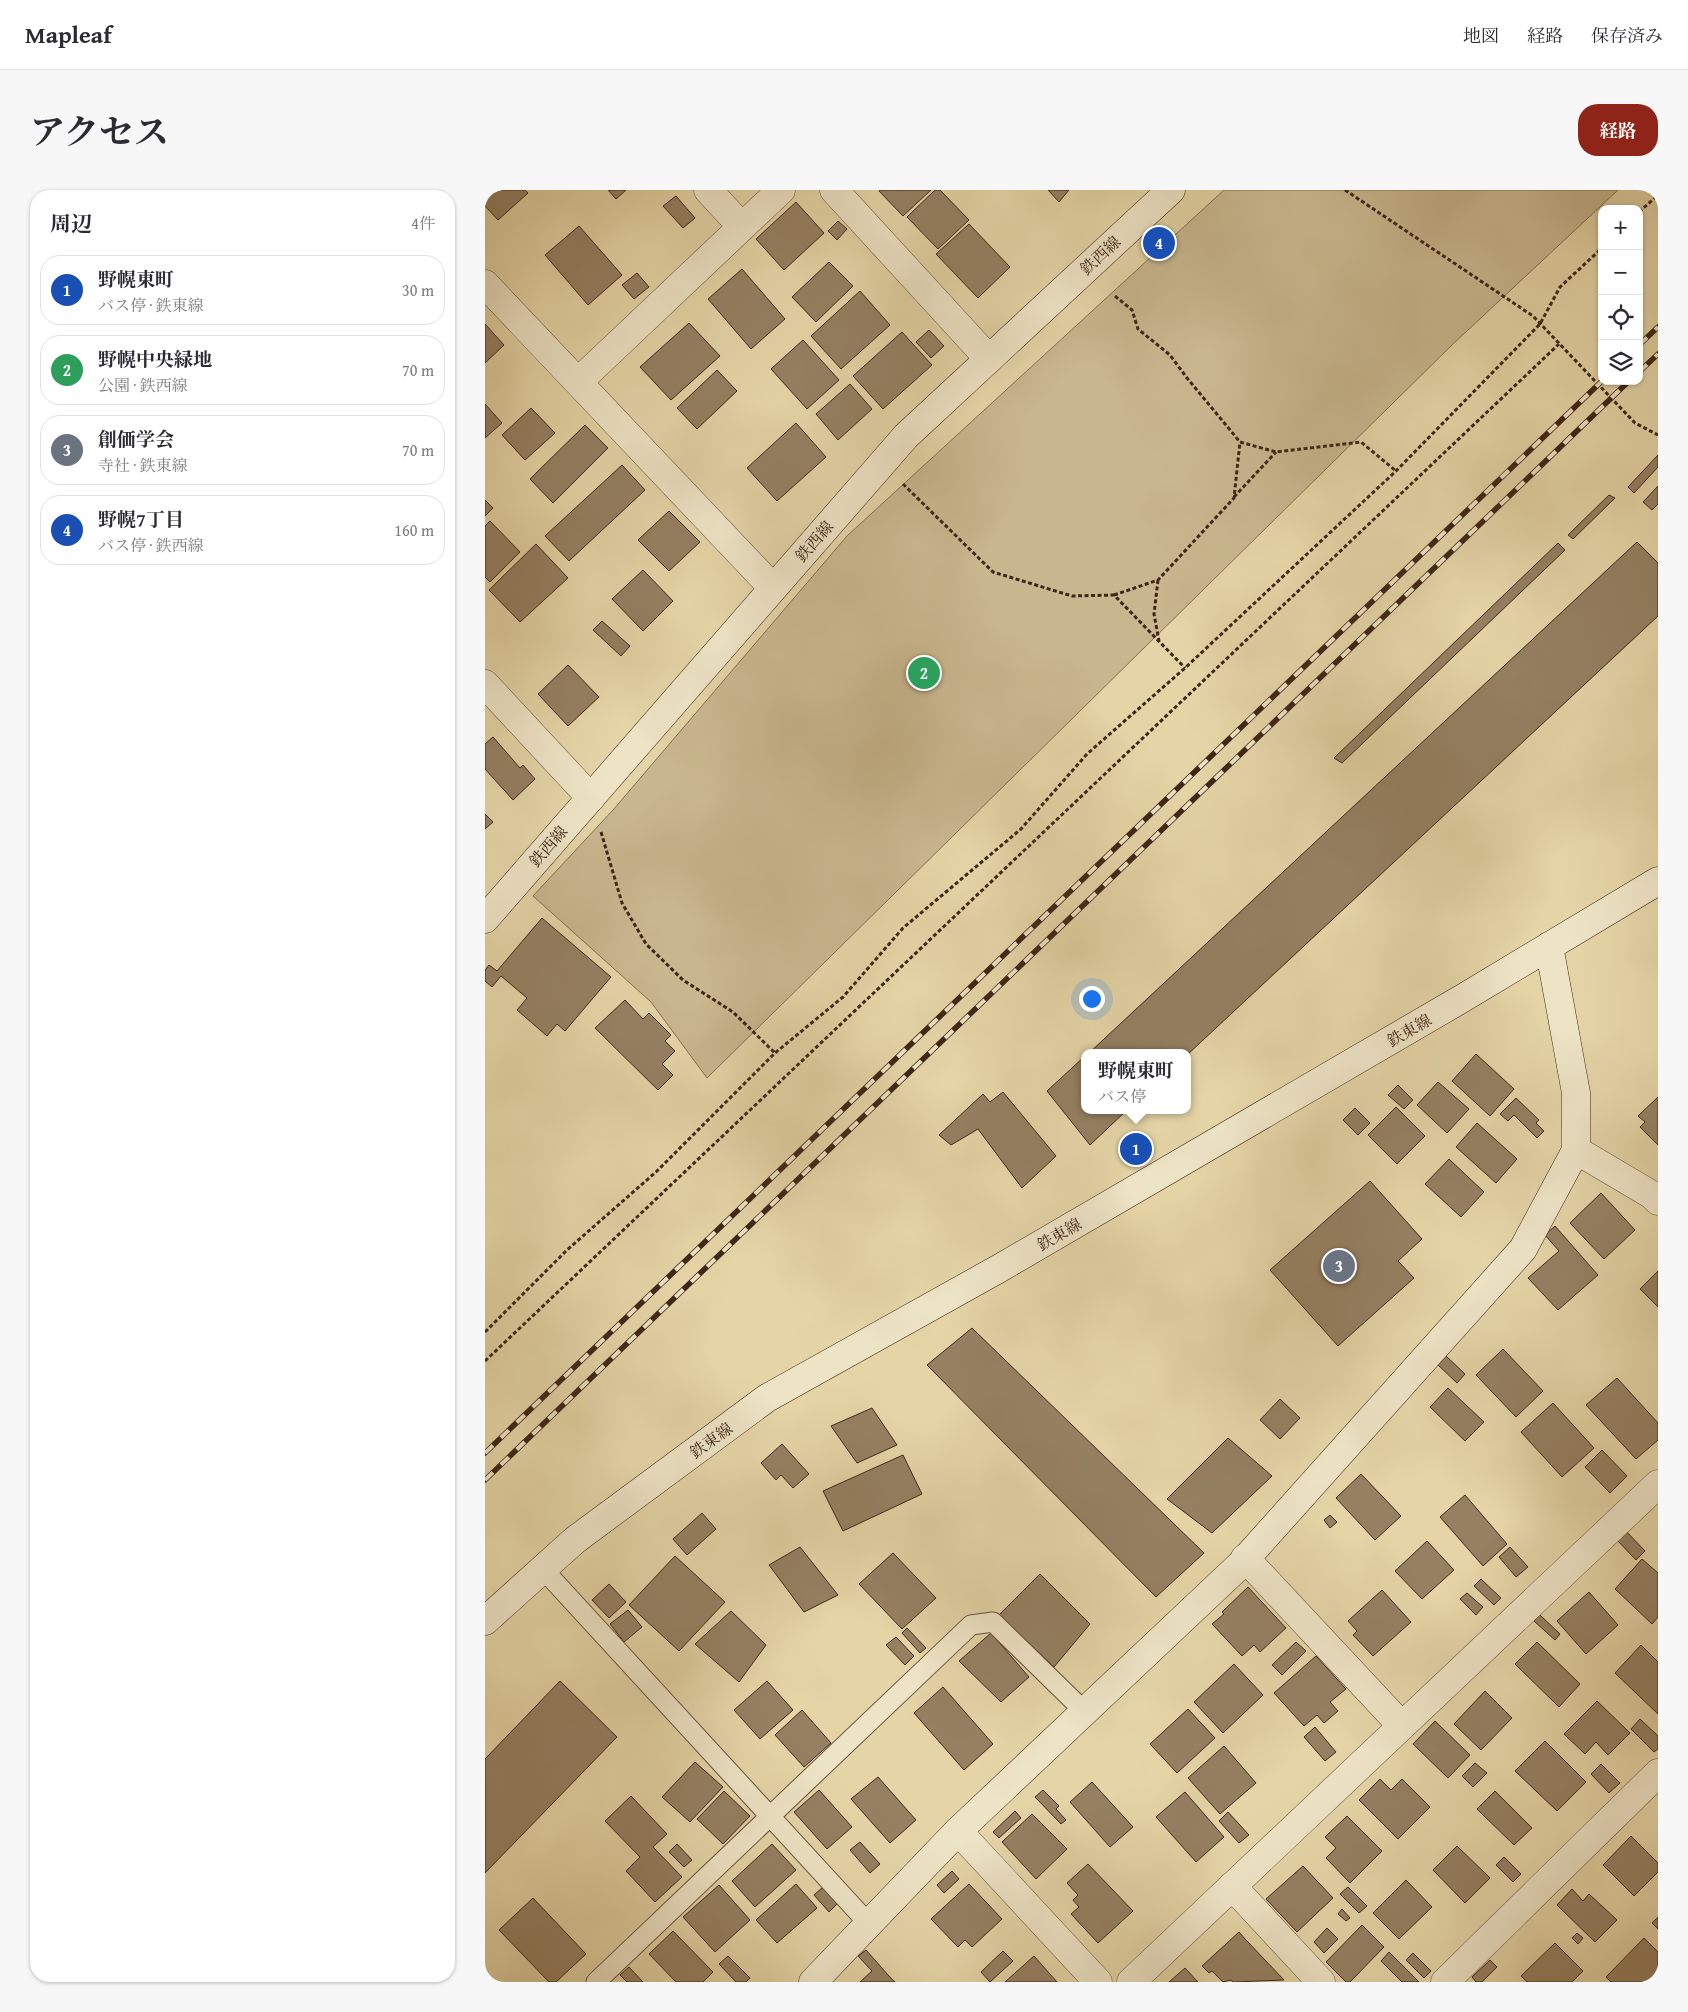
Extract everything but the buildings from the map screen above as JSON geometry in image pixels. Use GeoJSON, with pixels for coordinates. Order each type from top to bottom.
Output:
{"type":"FeatureCollection","features":[{"type":"Feature","properties":{"kind":"street"},"geometry":{"type":"LineString","coordinates":[[707,190],[743,227]]}},
{"type":"Feature","properties":{"kind":"street"},"geometry":{"type":"LineString","coordinates":[[578,382],[781,190]]}},
{"type":"Feature","properties":{"kind":"street"},"geometry":{"type":"LineString","coordinates":[[834,190],[989,359]]}},
{"type":"Feature","properties":{"kind":"street","name":"鉄西線"},"geometry":{"type":"LineString","coordinates":[[485,919],[906,436],[1171,190]]}},
{"type":"Feature","properties":{"kind":"street"},"geometry":{"type":"LineString","coordinates":[[485,284],[773,588]]}},
{"type":"Feature","properties":{"kind":"street"},"geometry":{"type":"LineString","coordinates":[[485,684],[591,798]]}},
{"type":"Feature","properties":{"kind":"street","name":"鉄東線"},"geometry":{"type":"LineString","coordinates":[[485,1621],[575,1540],[767,1398],[1000,1268],[1658,880]]}},
{"type":"Feature","properties":{"kind":"street"},"geometry":{"type":"LineString","coordinates":[[813,1982],[958,1831],[1245,1558],[1523,1249],[1576,1150],[1576,1093],[1549,946]]}},
{"type":"Feature","properties":{"kind":"street"},"geometry":{"type":"LineString","coordinates":[[1576,1150],[1656,1195]]}},
{"type":"Feature","properties":{"kind":"street"},"geometry":{"type":"LineString","coordinates":[[1131,1982],[1658,1484]]}},
{"type":"Feature","properties":{"kind":"street"},"geometry":{"type":"LineString","coordinates":[[1245,1558],[1402,1726]]}},
{"type":"Feature","properties":{"kind":"street"},"geometry":{"type":"LineString","coordinates":[[1445,1982],[1658,1773]]}},
{"type":"Feature","properties":{"kind":"street"},"geometry":{"type":"LineString","coordinates":[[958,1831],[1097,1982]]}},
{"type":"Feature","properties":{"kind":"street"},"geometry":{"type":"LineString","coordinates":[[1232,1886],[1321,1982]]}},
{"type":"Feature","properties":{"kind":"lane"},"geometry":{"type":"LineString","coordinates":[[542,1568],[869,1924]]}},
{"type":"Feature","properties":{"kind":"lane"},"geometry":{"type":"LineString","coordinates":[[596,1982],[971,1625],[993,1622],[1085,1712]]}},
{"type":"Feature","properties":{"kind":"path"},"geometry":{"type":"LineString","coordinates":[[1345,190],[1533,316],[1635,423],[1658,435]]}},
{"type":"Feature","properties":{"kind":"path"},"geometry":{"type":"LineString","coordinates":[[1643,208],[1658,195]]}},
{"type":"Feature","properties":{"kind":"path"},"geometry":{"type":"LineString","coordinates":[[485,1332],[567,1250],[656,1172],[775,1053],[843,997],[903,928],[1021,829],[1087,754],[1185,668],[1396,471],[1540,324],[1560,287],[1600,250]]}},
{"type":"Feature","properties":{"kind":"path"},"geometry":{"type":"LineString","coordinates":[[1115,296],[1132,310],[1138,329],[1170,355],[1240,442],[1276,452],[1361,442],[1396,471]]}},
{"type":"Feature","properties":{"kind":"path"},"geometry":{"type":"LineString","coordinates":[[485,1360],[1559,344]]}},
{"type":"Feature","properties":{"kind":"path"},"geometry":{"type":"LineString","coordinates":[[1233,498],[1240,442]]}},
{"type":"Feature","properties":{"kind":"path"},"geometry":{"type":"LineString","coordinates":[[903,483],[993,572],[1072,596],[1114,595],[1158,580],[1276,452]]}},
{"type":"Feature","properties":{"kind":"path"},"geometry":{"type":"LineString","coordinates":[[1158,580],[1154,614],[1160,642]]}},
{"type":"Feature","properties":{"kind":"path"},"geometry":{"type":"LineString","coordinates":[[1114,595],[1185,668]]}},
{"type":"Feature","properties":{"kind":"path"},"geometry":{"type":"LineString","coordinates":[[601,830],[622,903],[646,944],[683,980],[733,1012],[775,1053]]}},
{"type":"Feature","properties":{"kind":"shaded area"},"geometry":{"type":"Polygon","coordinates":[[[1224,190],[1618,190],[1602,205],[1598,205],[1598,209],[1453,344],[707,1078],[651,1002],[533,896],[613,810],[847,536],[1224,190]]]}},
{"type":"Feature","properties":{"kind":"railway"},"geometry":{"type":"LineString","coordinates":[[1643,341],[1658,327]]}},
{"type":"Feature","properties":{"kind":"railway"},"geometry":{"type":"LineString","coordinates":[[1643,368],[1658,354]]}},
{"type":"Feature","properties":{"kind":"railway"},"geometry":{"type":"LineString","coordinates":[[485,1453],[1598,385]]}},
{"type":"Feature","properties":{"kind":"railway"},"geometry":{"type":"LineString","coordinates":[[485,1480],[1625,385]]}},
{"type":"Feature","properties":{"kind":"place","name":"野幌7丁目"},"geometry":{"type":"Point","coordinates":[1159,243]}},
{"type":"Feature","properties":{"kind":"place","name":"野幌中央緑地"},"geometry":{"type":"Point","coordinates":[924,673]}},
{"type":"Feature","properties":{"kind":"place","name":"野幌東町"},"geometry":{"type":"Point","coordinates":[1136,1149]}},
{"type":"Feature","properties":{"kind":"place","name":"創価学会"},"geometry":{"type":"Point","coordinates":[1339,1266]}}]}
